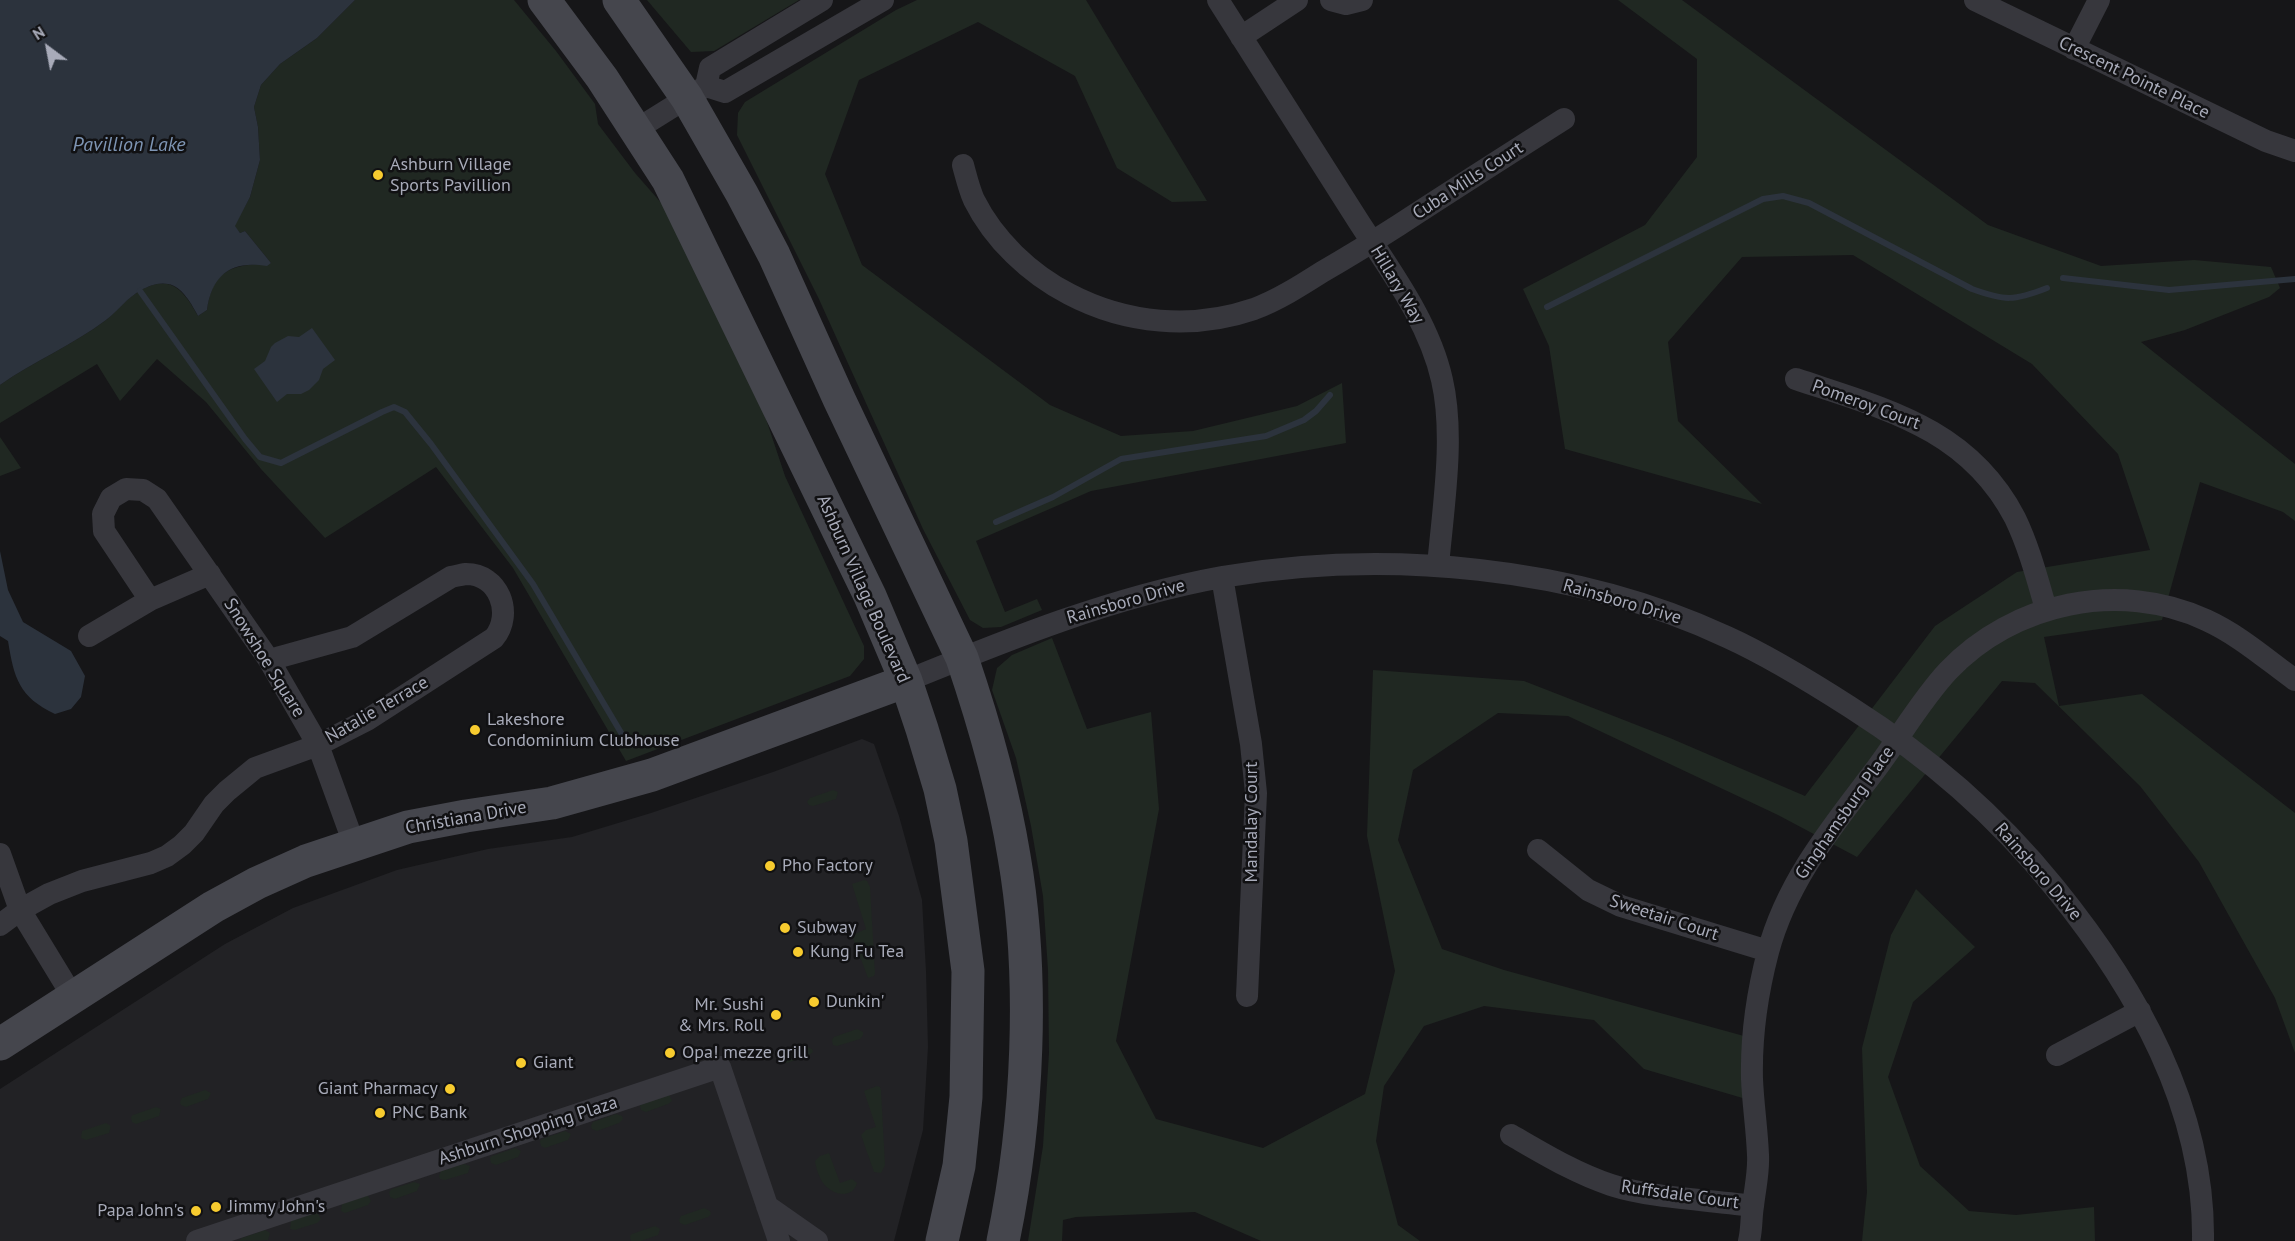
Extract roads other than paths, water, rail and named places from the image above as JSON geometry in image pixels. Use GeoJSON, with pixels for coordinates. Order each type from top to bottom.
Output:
{"type":"FeatureCollection","features":[{"type":"Feature","properties":{"kind":"main road","name":"Ashburn Village Boulevard"},"geometry":{"type":"LineString","coordinates":[[544,0],[574,38],[638,129],[668,180],[870,596],[906,681],[940,789],[951,841],[968,971],[966,1097],[959,1166],[942,1241]]}},
{"type":"Feature","properties":{"kind":"main road"},"geometry":{"type":"LineString","coordinates":[[619,0],[696,92],[962,658],[990,747],[1014,856],[1024,946],[1025,1029],[1020,1128],[1011,1202],[1003,1241]]}},
{"type":"Feature","properties":{"kind":"main road","name":"Christiana Drive"},"geometry":{"type":"LineString","coordinates":[[0,1044],[213,908],[257,883],[306,861],[408,827],[552,803],[600,791],[699,759],[906,681]]}},
{"type":"Feature","properties":{"kind":"street"},"geometry":{"type":"LineString","coordinates":[[638,129],[696,92],[710,68],[822,0]]}},
{"type":"Feature","properties":{"kind":"street"},"geometry":{"type":"LineString","coordinates":[[696,92],[725,92],[883,0]]}},
{"type":"Feature","properties":{"kind":"street","name":"Hillary Way"},"geometry":{"type":"LineString","coordinates":[[1218,0],[1372,242],[1420,321],[1433,350],[1442,380],[1447,411],[1438,566]]}},
{"type":"Feature","properties":{"kind":"street"},"geometry":{"type":"LineString","coordinates":[[1241,37],[1297,0]]}},
{"type":"Feature","properties":{"kind":"street"},"geometry":{"type":"LineString","coordinates":[[1331,0],[1346,4],[1362,0]]}},
{"type":"Feature","properties":{"kind":"street","name":"Crescent Pointe Place"},"geometry":{"type":"LineString","coordinates":[[1975,0],[2266,141],[2295,151]]}},
{"type":"Feature","properties":{"kind":"street"},"geometry":{"type":"LineString","coordinates":[[2074,49],[2099,0]]}},
{"type":"Feature","properties":{"kind":"street","name":"Cuba Mills Court"},"geometry":{"type":"LineString","coordinates":[[963,165],[973,198],[990,225],[1009,249],[1032,271],[1058,289],[1086,303],[1116,313],[1146,320],[1193,321],[1224,317],[1255,309],[1284,296],[1564,119]]}},
{"type":"Feature","properties":{"kind":"street","name":"Pomeroy Court"},"geometry":{"type":"LineString","coordinates":[[1797,380],[1902,415],[1936,432],[1965,455],[1993,485],[2015,519],[2029,550],[2046,609]]}},
{"type":"Feature","properties":{"kind":"street","name":"Snowshoe Square"},"geometry":{"type":"LineString","coordinates":[[150,600],[104,531],[103,514],[111,498],[126,489],[143,490],[157,499],[269,660],[318,745],[354,844]]}},
{"type":"Feature","properties":{"kind":"street","name":"Rainsboro Drive"},"geometry":{"type":"LineString","coordinates":[[962,658],[1057,621],[1116,602],[1222,577],[1339,564],[1438,566],[1492,571],[1553,582],[1612,596],[1671,615],[1738,643],[1820,688],[1899,738],[1937,768],[1979,805],[2043,874],[2103,951],[2140,1011],[2168,1066],[2193,1149],[2204,1217],[2203,1241]]}},
{"type":"Feature","properties":{"kind":"street"},"geometry":{"type":"LineString","coordinates":[[89,636],[150,600],[210,574]]}},
{"type":"Feature","properties":{"kind":"street","name":"Natalie Terrace"},"geometry":{"type":"LineString","coordinates":[[0,925],[20,910],[49,894],[82,881],[151,863],[167,856],[194,833],[226,791],[255,768],[318,745],[367,720],[494,638],[500,631],[505,614],[504,605],[497,589],[483,578],[466,574],[451,577],[352,637],[269,660]]}},
{"type":"Feature","properties":{"kind":"street","name":"Mandalay Court"},"geometry":{"type":"LineString","coordinates":[[1222,577],[1251,744],[1256,793],[1247,996]]}},
{"type":"Feature","properties":{"kind":"street","name":"Ginghamsburg Place"},"geometry":{"type":"LineString","coordinates":[[1749,1241],[1757,1184],[1758,1157],[1752,1080],[1753,1040],[1758,995],[1768,951],[1786,903],[1810,857],[1934,687],[1964,656],[2002,629],[2046,609],[2110,599],[2132,600],[2182,611],[2225,630],[2295,680]]}},
{"type":"Feature","properties":{"kind":"street","name":"Christiana Drive"},"geometry":{"type":"LineString","coordinates":[[906,681],[962,658]]}},
{"type":"Feature","properties":{"kind":"street","name":"Sweetair Court"},"geometry":{"type":"LineString","coordinates":[[1538,850],[1588,890],[1621,906],[1768,951]]}},
{"type":"Feature","properties":{"kind":"street"},"geometry":{"type":"LineString","coordinates":[[0,854],[20,910],[73,997]]}},
{"type":"Feature","properties":{"kind":"street"},"geometry":{"type":"LineString","coordinates":[[2056,1055],[2140,1011]]}},
{"type":"Feature","properties":{"kind":"street","name":"Ashburn Shopping Plaza"},"geometry":{"type":"LineString","coordinates":[[197,1241],[720,1067],[779,1241]]}},
{"type":"Feature","properties":{"kind":"street","name":"Ruffsdale Court"},"geometry":{"type":"LineString","coordinates":[[1511,1136],[1572,1170],[1612,1185],[1644,1192],[1753,1206]]}},
{"type":"Feature","properties":{"kind":"street"},"geometry":{"type":"LineString","coordinates":[[767,1206],[817,1241]]}},
{"type":"Feature","properties":{"kind":"water","name":"Pavillion Lake"},"geometry":{"type":"Polygon","coordinates":[[[0,0],[355,0],[317,38],[280,64],[261,85],[254,107],[260,160],[250,197],[235,226],[240,233],[245,231],[271,263],[267,266],[244,265],[226,272],[214,287],[207,310],[198,316],[186,297],[173,285],[161,284],[147,287],[131,297],[93,329],[0,385],[0,0]]]}},
{"type":"Feature","properties":{"kind":"water"},"geometry":{"type":"Polygon","coordinates":[[[312,328],[335,360],[323,369],[319,380],[309,390],[301,394],[287,394],[277,402],[254,369],[265,361],[275,343],[288,336],[299,337],[312,328]]]}},
{"type":"Feature","properties":{"kind":"water"},"geometry":{"type":"Polygon","coordinates":[[[0,551],[8,590],[23,622],[71,651],[85,676],[81,697],[71,709],[55,714],[33,701],[20,685],[8,641],[0,636],[0,551]]]}},
{"type":"Feature","properties":{"kind":"waterway"},"geometry":{"type":"LineString","coordinates":[[1547,307],[1763,199],[1783,196],[1809,203],[1972,289],[1993,296],[2010,298],[2047,288]]}},
{"type":"Feature","properties":{"kind":"waterway"},"geometry":{"type":"LineString","coordinates":[[2063,278],[2169,290],[2295,279]]}},
{"type":"Feature","properties":{"kind":"waterway"},"geometry":{"type":"LineString","coordinates":[[140,291],[260,457],[281,463],[394,407],[405,412],[533,584],[623,736]]}},
{"type":"Feature","properties":{"kind":"waterway"},"geometry":{"type":"LineString","coordinates":[[996,522],[1053,497],[1121,459],[1266,436],[1304,420],[1316,411],[1330,395]]}},
{"type":"Feature","properties":{"kind":"place","name":"Ashburn Village Sports Pavillion"},"geometry":{"type":"Point","coordinates":[378,175]}},
{"type":"Feature","properties":{"kind":"place","name":"Lakeshore Condominium Clubhouse"},"geometry":{"type":"Point","coordinates":[475,730]}},
{"type":"Feature","properties":{"kind":"place","name":"Pho Factory"},"geometry":{"type":"Point","coordinates":[770,866]}},
{"type":"Feature","properties":{"kind":"place","name":"Subway"},"geometry":{"type":"Point","coordinates":[785,928]}},
{"type":"Feature","properties":{"kind":"place","name":"Kung Fu Tea"},"geometry":{"type":"Point","coordinates":[798,952]}},
{"type":"Feature","properties":{"kind":"place","name":"Dunkin'"},"geometry":{"type":"Point","coordinates":[814,1002]}},
{"type":"Feature","properties":{"kind":"place","name":"Mr. Sushi & Mrs. Roll"},"geometry":{"type":"Point","coordinates":[776,1015]}},
{"type":"Feature","properties":{"kind":"place","name":"Opa! mezze grill"},"geometry":{"type":"Point","coordinates":[670,1053]}},
{"type":"Feature","properties":{"kind":"place","name":"Giant"},"geometry":{"type":"Point","coordinates":[521,1063]}},
{"type":"Feature","properties":{"kind":"place","name":"Giant Pharmacy"},"geometry":{"type":"Point","coordinates":[450,1089]}},
{"type":"Feature","properties":{"kind":"place","name":"PNC Bank"},"geometry":{"type":"Point","coordinates":[380,1113]}},
{"type":"Feature","properties":{"kind":"place","name":"Jimmy John's"},"geometry":{"type":"Point","coordinates":[216,1207]}},
{"type":"Feature","properties":{"kind":"place","name":"Papa John's"},"geometry":{"type":"Point","coordinates":[196,1211]}}]}
